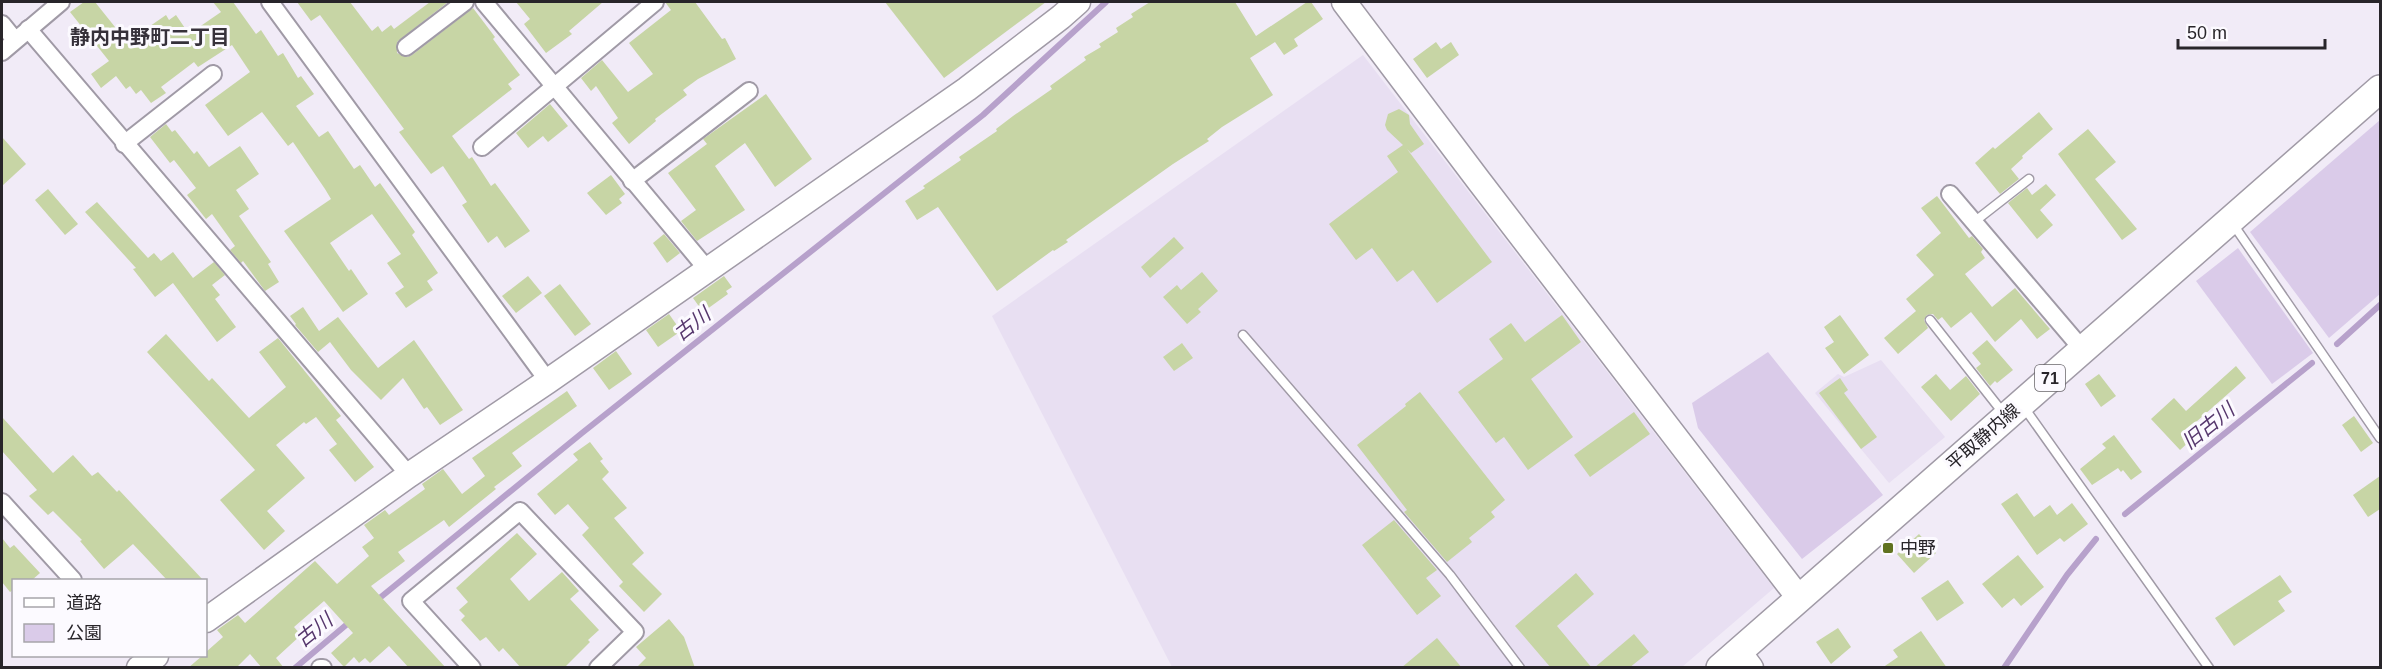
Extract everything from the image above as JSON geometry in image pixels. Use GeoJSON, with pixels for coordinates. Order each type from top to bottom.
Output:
{"type":"FeatureCollection","features":[{"type":"Feature","properties":{"kind":"main road","name":"平取静内線"},"geometry":{"type":"LineString","coordinates":[[1737,662],[1799,598],[2380,88]]}},
{"type":"Feature","properties":{"kind":"street"},"geometry":{"type":"LineString","coordinates":[[2,52],[61,2]]}},
{"type":"Feature","properties":{"kind":"street"},"geometry":{"type":"LineString","coordinates":[[270,2],[548,381]]}},
{"type":"Feature","properties":{"kind":"street"},"geometry":{"type":"LineString","coordinates":[[406,47],[465,2]]}},
{"type":"Feature","properties":{"kind":"street"},"geometry":{"type":"LineString","coordinates":[[484,2],[708,269]]}},
{"type":"Feature","properties":{"kind":"street"},"geometry":{"type":"LineString","coordinates":[[482,147],[655,2]]}},
{"type":"Feature","properties":{"kind":"street"},"geometry":{"type":"LineString","coordinates":[[207,619],[409,475],[967,89],[1078,2]]}},
{"type":"Feature","properties":{"kind":"street"},"geometry":{"type":"LineString","coordinates":[[1344,2],[1799,598]]}},
{"type":"Feature","properties":{"kind":"street"},"geometry":{"type":"LineString","coordinates":[[2,24],[22,35],[124,144],[409,475]]}},
{"type":"Feature","properties":{"kind":"street"},"geometry":{"type":"LineString","coordinates":[[124,144],[213,74]]}},
{"type":"Feature","properties":{"kind":"street"},"geometry":{"type":"LineString","coordinates":[[632,181],[749,91]]}},
{"type":"Feature","properties":{"kind":"street"},"geometry":{"type":"LineString","coordinates":[[1950,194],[2083,350]]}},
{"type":"Feature","properties":{"kind":"street"},"geometry":{"type":"LineString","coordinates":[[2,502],[72,579]]}},
{"type":"Feature","properties":{"kind":"street"},"geometry":{"type":"LineString","coordinates":[[472,668],[411,601],[520,511],[635,632],[598,668]]}},
{"type":"Feature","properties":{"kind":"lane"},"geometry":{"type":"LineString","coordinates":[[1974,222],[2029,179]]}},
{"type":"Feature","properties":{"kind":"lane"},"geometry":{"type":"LineString","coordinates":[[2231,221],[2380,438]]}},
{"type":"Feature","properties":{"kind":"lane"},"geometry":{"type":"LineString","coordinates":[[1930,320],[2014,410],[2209,668]]}},
{"type":"Feature","properties":{"kind":"lane"},"geometry":{"type":"LineString","coordinates":[[1243,335],[1450,575],[1520,668]]}},
{"type":"Feature","properties":{"kind":"shaded area"},"geometry":{"type":"Polygon","coordinates":[[[1363,55],[1774,588],[1682,667],[1172,667],[992,316],[1363,55]]]}},
{"type":"Feature","properties":{"kind":"shaded area"},"geometry":{"type":"Polygon","coordinates":[[[1881,360],[1945,437],[1889,483],[1815,393],[1838,374],[1844,377],[1881,360]]]}},
{"type":"Feature","properties":{"kind":"green space"},"geometry":{"type":"Polygon","coordinates":[[[2380,120],[2380,294],[2329,338],[2250,232],[2380,120]]]}},
{"type":"Feature","properties":{"kind":"green space"},"geometry":{"type":"Polygon","coordinates":[[[2238,248],[2313,353],[2272,384],[2196,281],[2238,248]]]}},
{"type":"Feature","properties":{"kind":"green space"},"geometry":{"type":"Polygon","coordinates":[[[1768,352],[1883,495],[1802,559],[1698,428],[1692,403],[1768,352]]]}},
{"type":"Feature","properties":{"kind":"building"},"geometry":{"type":"Polygon","coordinates":[[[84,2],[95,2],[127,42],[166,15],[169,20],[176,15],[189,34],[221,12],[213,2],[233,2],[256,34],[261,30],[278,56],[283,53],[298,78],[301,76],[314,94],[296,106],[319,137],[328,131],[354,169],[360,165],[375,187],[380,183],[415,232],[412,235],[438,273],[427,281],[433,290],[406,308],[395,293],[404,287],[387,263],[401,254],[372,214],[330,243],[368,294],[343,312],[284,231],[331,199],[325,189],[293,142],[288,146],[262,112],[228,136],[205,105],[250,72],[232,45],[198,67],[194,62],[161,87],[166,93],[151,103],[141,90],[136,94],[130,86],[126,89],[116,76],[101,88],[91,74],[109,61],[70,12],[84,2]]]}},
{"type":"Feature","properties":{"kind":"building"},"geometry":{"type":"Polygon","coordinates":[[[297,2],[350,2],[372,31],[378,26],[382,32],[391,25],[394,29],[430,2],[448,2],[397,42],[397,53],[407,57],[473,8],[520,75],[508,84],[512,89],[452,136],[469,159],[472,157],[491,186],[495,183],[530,231],[505,248],[497,236],[488,243],[462,205],[467,202],[443,166],[431,174],[399,132],[404,129],[320,15],[311,21],[297,2]]]}},
{"type":"Feature","properties":{"kind":"building"},"geometry":{"type":"Polygon","coordinates":[[[516,2],[603,2],[569,31],[572,34],[546,53],[524,24],[530,19],[516,2]]]}},
{"type":"Feature","properties":{"kind":"building"},"geometry":{"type":"Polygon","coordinates":[[[665,2],[695,2],[722,39],[725,38],[736,59],[698,79],[683,90],[687,95],[655,119],[656,121],[629,144],[612,123],[618,118],[596,86],[591,91],[581,78],[602,60],[628,92],[653,74],[629,43],[671,10],[665,2]]]}},
{"type":"Feature","properties":{"kind":"building"},"geometry":{"type":"Polygon","coordinates":[[[885,2],[1046,2],[944,78],[885,2]]]}},
{"type":"Feature","properties":{"kind":"building"},"geometry":{"type":"Polygon","coordinates":[[[1150,2],[1235,2],[1256,36],[1307,2],[1311,2],[1323,19],[1294,39],[1298,46],[1284,55],[1275,42],[1250,58],[1273,95],[1222,127],[1207,139],[1209,141],[1173,164],[1066,240],[1068,242],[1053,250],[997,291],[938,207],[917,220],[905,201],[961,160],[959,157],[1052,89],[1050,86],[1086,60],[1084,57],[1101,47],[1099,44],[1118,32],[1116,28],[1133,17],[1131,14],[1150,2]]]}},
{"type":"Feature","properties":{"kind":"building"},"geometry":{"type":"Polygon","coordinates":[[[1436,42],[1441,49],[1451,42],[1459,55],[1427,78],[1413,59],[1436,42]]]}},
{"type":"Feature","properties":{"kind":"building"},"geometry":{"type":"Polygon","coordinates":[[[766,94],[812,159],[775,187],[745,143],[715,166],[745,210],[697,241],[681,221],[696,210],[668,173],[707,144],[703,139],[766,94]]]}},
{"type":"Feature","properties":{"kind":"building"},"geometry":{"type":"Polygon","coordinates":[[[550,104],[568,126],[548,142],[543,136],[528,148],[516,133],[550,104]]]}},
{"type":"Feature","properties":{"kind":"building"},"geometry":{"type":"Polygon","coordinates":[[[1399,109],[1409,115],[1410,124],[1424,144],[1411,153],[1407,149],[1492,262],[1437,303],[1413,270],[1397,282],[1372,248],[1356,260],[1329,224],[1398,172],[1387,156],[1403,145],[1387,130],[1385,125],[1388,114],[1399,109]]]}},
{"type":"Feature","properties":{"kind":"building"},"geometry":{"type":"Polygon","coordinates":[[[2039,112],[2053,129],[2022,156],[2023,158],[2011,169],[2019,179],[2000,194],[1975,163],[2039,112]]]}},
{"type":"Feature","properties":{"kind":"building"},"geometry":{"type":"Polygon","coordinates":[[[166,124],[172,132],[175,130],[194,154],[197,151],[209,167],[240,146],[259,174],[236,190],[249,209],[239,216],[271,262],[268,264],[279,282],[265,291],[243,261],[241,263],[230,250],[235,246],[212,214],[206,219],[187,195],[196,188],[174,160],[170,163],[150,137],[166,124]]]}},
{"type":"Feature","properties":{"kind":"building"},"geometry":{"type":"Polygon","coordinates":[[[2088,129],[2116,162],[2095,179],[2137,229],[2122,240],[2058,154],[2088,129]]]}},
{"type":"Feature","properties":{"kind":"building"},"geometry":{"type":"Polygon","coordinates":[[[2,137],[26,164],[2,186],[2,137]]]}},
{"type":"Feature","properties":{"kind":"building"},"geometry":{"type":"Polygon","coordinates":[[[611,175],[625,194],[619,199],[622,203],[606,215],[587,193],[611,175]]]}},
{"type":"Feature","properties":{"kind":"building"},"geometry":{"type":"Polygon","coordinates":[[[2046,184],[2056,195],[2040,210],[2053,225],[2037,239],[2008,203],[2027,188],[2032,195],[2046,184]]]}},
{"type":"Feature","properties":{"kind":"building"},"geometry":{"type":"Polygon","coordinates":[[[48,189],[78,224],[65,235],[35,200],[48,189]]]}},
{"type":"Feature","properties":{"kind":"building"},"geometry":{"type":"Polygon","coordinates":[[[1937,196],[1969,238],[1972,236],[1983,249],[1981,252],[1985,258],[1965,274],[1992,307],[2015,288],[2050,329],[2037,339],[2021,319],[1995,342],[1971,312],[1951,328],[1942,317],[1938,320],[1933,314],[1927,315],[1924,320],[1928,328],[1898,354],[1884,338],[1916,311],[1906,299],[1934,275],[1916,255],[1941,233],[1921,208],[1937,196]]]}},
{"type":"Feature","properties":{"kind":"building"},"geometry":{"type":"Polygon","coordinates":[[[97,202],[148,258],[154,253],[161,261],[173,252],[193,278],[214,262],[225,275],[212,285],[220,295],[215,299],[236,327],[217,342],[173,283],[155,297],[133,269],[136,268],[85,212],[97,202]]]}},
{"type":"Feature","properties":{"kind":"building"},"geometry":{"type":"Polygon","coordinates":[[[664,234],[680,253],[667,263],[653,243],[664,234]]]}},
{"type":"Feature","properties":{"kind":"building"},"geometry":{"type":"Polygon","coordinates":[[[1174,237],[1184,248],[1150,278],[1141,267],[1174,237]]]}},
{"type":"Feature","properties":{"kind":"building"},"geometry":{"type":"Polygon","coordinates":[[[1202,272],[1218,291],[1198,309],[1201,312],[1187,324],[1163,297],[1177,285],[1181,290],[1202,272]]]}},
{"type":"Feature","properties":{"kind":"building"},"geometry":{"type":"Polygon","coordinates":[[[528,276],[542,293],[516,313],[502,296],[528,276]]]}},
{"type":"Feature","properties":{"kind":"building"},"geometry":{"type":"Polygon","coordinates":[[[724,276],[732,287],[726,291],[728,294],[703,312],[693,298],[724,276]]]}},
{"type":"Feature","properties":{"kind":"building"},"geometry":{"type":"Polygon","coordinates":[[[560,284],[591,324],[575,336],[544,296],[560,284]]]}},
{"type":"Feature","properties":{"kind":"building"},"geometry":{"type":"Polygon","coordinates":[[[303,307],[319,331],[338,317],[378,368],[414,340],[463,410],[440,425],[427,407],[424,409],[403,378],[381,400],[351,370],[330,342],[318,352],[295,325],[290,316],[303,307]]]}},
{"type":"Feature","properties":{"kind":"building"},"geometry":{"type":"Polygon","coordinates":[[[669,314],[681,331],[658,347],[646,330],[669,314]]]}},
{"type":"Feature","properties":{"kind":"building"},"geometry":{"type":"Polygon","coordinates":[[[1562,315],[1581,342],[1531,379],[1573,437],[1528,470],[1504,437],[1496,443],[1458,392],[1503,359],[1489,339],[1511,323],[1525,342],[1562,315]]]}},
{"type":"Feature","properties":{"kind":"building"},"geometry":{"type":"Polygon","coordinates":[[[1840,315],[1869,355],[1844,374],[1825,348],[1834,342],[1824,327],[1840,315]]]}},
{"type":"Feature","properties":{"kind":"building"},"geometry":{"type":"Polygon","coordinates":[[[166,334],[209,381],[212,378],[249,418],[286,387],[259,352],[278,338],[341,416],[336,420],[374,467],[355,482],[329,450],[337,444],[316,417],[306,424],[304,422],[276,445],[305,478],[267,511],[285,531],[264,550],[220,500],[255,470],[147,352],[166,334]]]}},
{"type":"Feature","properties":{"kind":"building"},"geometry":{"type":"Polygon","coordinates":[[[1987,340],[2013,370],[1990,386],[1976,368],[1981,364],[1972,353],[1987,340]]]}},
{"type":"Feature","properties":{"kind":"building"},"geometry":{"type":"Polygon","coordinates":[[[1182,343],[1193,358],[1174,371],[1163,357],[1182,343]]]}},
{"type":"Feature","properties":{"kind":"building"},"geometry":{"type":"Polygon","coordinates":[[[616,351],[632,374],[609,390],[593,368],[616,351]]]}},
{"type":"Feature","properties":{"kind":"building"},"geometry":{"type":"Polygon","coordinates":[[[2236,366],[2246,378],[2196,422],[2203,429],[2180,450],[2151,419],[2174,398],[2186,411],[2236,366]]]}},
{"type":"Feature","properties":{"kind":"building"},"geometry":{"type":"Polygon","coordinates":[[[1936,374],[1950,390],[1966,376],[1980,394],[1951,421],[1921,387],[1936,374]]]}},
{"type":"Feature","properties":{"kind":"building"},"geometry":{"type":"Polygon","coordinates":[[[2099,374],[2116,396],[2101,407],[2085,384],[2099,374]]]}},
{"type":"Feature","properties":{"kind":"building"},"geometry":{"type":"Polygon","coordinates":[[[1840,378],[1848,390],[1844,393],[1877,437],[1861,449],[1819,393],[1840,378]]]}},
{"type":"Feature","properties":{"kind":"building"},"geometry":{"type":"Polygon","coordinates":[[[567,391],[577,406],[512,453],[522,466],[494,487],[496,489],[449,527],[444,520],[398,552],[405,561],[371,586],[446,668],[409,668],[389,646],[370,663],[365,658],[359,663],[354,657],[344,667],[331,653],[353,633],[324,601],[294,627],[301,635],[276,658],[284,668],[262,668],[250,654],[236,668],[188,668],[201,657],[207,657],[207,651],[223,637],[217,630],[238,615],[245,623],[315,561],[337,584],[369,556],[362,547],[374,538],[364,525],[385,510],[389,515],[425,489],[422,484],[443,469],[462,494],[485,476],[472,458],[567,391]]]}},
{"type":"Feature","properties":{"kind":"building"},"geometry":{"type":"Polygon","coordinates":[[[1420,392],[1505,500],[1491,512],[1495,517],[1469,538],[1472,542],[1447,562],[1404,512],[1407,510],[1357,445],[1420,392]]]}},
{"type":"Feature","properties":{"kind":"building"},"geometry":{"type":"Polygon","coordinates":[[[1634,412],[1650,434],[1590,477],[1574,455],[1634,412]]]}},
{"type":"Feature","properties":{"kind":"building"},"geometry":{"type":"Polygon","coordinates":[[[2354,416],[2373,443],[2361,452],[2342,425],[2354,416]]]}},
{"type":"Feature","properties":{"kind":"building"},"geometry":{"type":"Polygon","coordinates":[[[2,417],[53,473],[73,455],[92,476],[98,472],[117,492],[119,490],[202,579],[166,579],[133,544],[104,569],[80,541],[82,540],[53,511],[48,515],[29,496],[37,490],[2,451],[2,417]]]}},
{"type":"Feature","properties":{"kind":"building"},"geometry":{"type":"Polygon","coordinates":[[[2114,435],[2142,472],[2131,480],[2123,470],[2121,472],[2118,468],[2092,485],[2080,469],[2106,448],[2102,444],[2114,435]]]}},
{"type":"Feature","properties":{"kind":"building"},"geometry":{"type":"Polygon","coordinates":[[[590,442],[603,459],[600,461],[609,472],[602,479],[627,508],[614,518],[644,553],[632,564],[662,594],[644,612],[619,586],[623,582],[582,535],[589,528],[568,504],[555,515],[537,494],[578,460],[573,454],[590,442]]]}},
{"type":"Feature","properties":{"kind":"building"},"geometry":{"type":"Polygon","coordinates":[[[2380,476],[2380,509],[2368,517],[2353,495],[2380,476]]]}},
{"type":"Feature","properties":{"kind":"building"},"geometry":{"type":"Polygon","coordinates":[[[2017,493],[2034,517],[2050,505],[2057,515],[2072,503],[2088,524],[2064,542],[2060,538],[2037,555],[2001,504],[2017,493]]]}},
{"type":"Feature","properties":{"kind":"building"},"geometry":{"type":"Polygon","coordinates":[[[1394,520],[1437,570],[1426,578],[1441,596],[1417,615],[1362,545],[1394,520]]]}},
{"type":"Feature","properties":{"kind":"building"},"geometry":{"type":"Polygon","coordinates":[[[517,533],[537,554],[510,579],[529,601],[562,572],[579,591],[570,599],[599,630],[564,668],[521,668],[503,648],[499,652],[486,637],[480,641],[461,620],[465,616],[459,610],[468,602],[456,588],[517,533]]]}},
{"type":"Feature","properties":{"kind":"building"},"geometry":{"type":"Polygon","coordinates":[[[1919,534],[1936,553],[1914,573],[1897,554],[1919,534]]]}},
{"type":"Feature","properties":{"kind":"building"},"geometry":{"type":"Polygon","coordinates":[[[2,538],[10,548],[14,545],[40,573],[33,579],[12,579],[10,592],[2,582],[2,538]]]}},
{"type":"Feature","properties":{"kind":"building"},"geometry":{"type":"Polygon","coordinates":[[[2018,555],[2044,587],[2021,606],[2014,598],[2002,608],[1982,584],[2018,555]]]}},
{"type":"Feature","properties":{"kind":"building"},"geometry":{"type":"Polygon","coordinates":[[[1576,573],[1594,594],[1557,626],[1592,668],[1551,668],[1515,626],[1576,573]]]}},
{"type":"Feature","properties":{"kind":"building"},"geometry":{"type":"Polygon","coordinates":[[[2280,575],[2292,592],[2278,601],[2285,611],[2234,646],[2215,618],[2280,575]]]}},
{"type":"Feature","properties":{"kind":"building"},"geometry":{"type":"Polygon","coordinates":[[[1948,580],[1964,603],[1937,621],[1921,598],[1948,580]]]}},
{"type":"Feature","properties":{"kind":"building"},"geometry":{"type":"Polygon","coordinates":[[[669,619],[684,637],[695,668],[636,668],[646,658],[636,647],[669,619]]]}},
{"type":"Feature","properties":{"kind":"building"},"geometry":{"type":"Polygon","coordinates":[[[1838,628],[1851,647],[1831,664],[1816,642],[1838,628]]]}},
{"type":"Feature","properties":{"kind":"building"},"geometry":{"type":"Polygon","coordinates":[[[1921,631],[1947,668],[1882,668],[1898,657],[1893,650],[1921,631]]]}},
{"type":"Feature","properties":{"kind":"building"},"geometry":{"type":"Polygon","coordinates":[[[1634,634],[1649,652],[1629,668],[1594,668],[1634,634]]]}},
{"type":"Feature","properties":{"kind":"building"},"geometry":{"type":"Polygon","coordinates":[[[1437,638],[1462,668],[1401,668],[1437,638]]]}},
{"type":"Feature","properties":{"kind":"waterway","name":"古川"},"geometry":{"type":"LineString","coordinates":[[376,601],[582,433],[983,115],[1106,2]]}},
{"type":"Feature","properties":{"kind":"waterway","name":"旧古川"},"geometry":{"type":"LineString","coordinates":[[2337,344],[2380,305]]}},
{"type":"Feature","properties":{"kind":"waterway","name":"旧古川"},"geometry":{"type":"LineString","coordinates":[[2125,514],[2312,363]]}},
{"type":"Feature","properties":{"kind":"waterway","name":"旧古川"},"geometry":{"type":"LineString","coordinates":[[2004,668],[2067,575],[2096,539]]}},
{"type":"Feature","properties":{"kind":"waterway","name":"古川"},"geometry":{"type":"LineString","coordinates":[[295,668],[352,620]]}},
{"type":"Feature","properties":{"kind":"place","name":"中野"},"geometry":{"type":"Point","coordinates":[1888,548]}},
{"type":"Feature","properties":{"kind":"district","name":"静内中野町二丁目"},"geometry":{"type":"Point","coordinates":[150,37]}}]}
